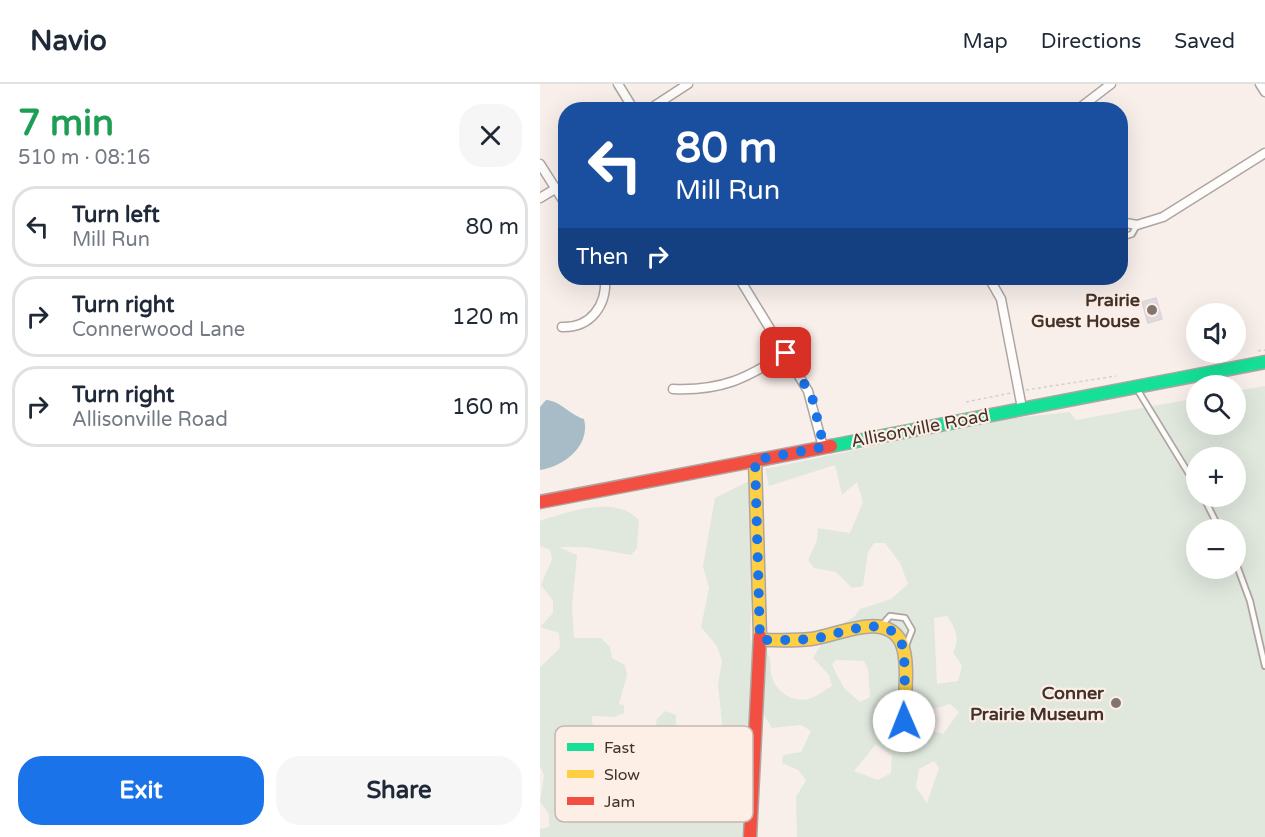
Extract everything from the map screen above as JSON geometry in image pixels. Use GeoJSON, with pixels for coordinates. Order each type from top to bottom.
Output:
{"type":"FeatureCollection","features":[{"type":"Feature","properties":{"kind":"main road","name":"Allisonville Road"},"geometry":{"type":"LineString","coordinates":[[540,502],[1135,386],[1262,356]]}},
{"type":"Feature","properties":{"kind":"main road"},"geometry":{"type":"LineString","coordinates":[[753,778],[760,640],[755,460]]}},
{"type":"Feature","properties":{"kind":"main road"},"geometry":{"type":"LineString","coordinates":[[760,640],[813,639],[880,627],[896,634],[904,650],[904,721]]}},
{"type":"Feature","properties":{"kind":"main road"},"geometry":{"type":"LineString","coordinates":[[750,837],[751,822]]}},
{"type":"Feature","properties":{"kind":"street"},"geometry":{"type":"LineString","coordinates":[[618,84],[629,102]]}},
{"type":"Feature","properties":{"kind":"street"},"geometry":{"type":"LineString","coordinates":[[660,102],[688,84]]}},
{"type":"Feature","properties":{"kind":"street"},"geometry":{"type":"LineString","coordinates":[[1087,102],[1111,84]]}},
{"type":"Feature","properties":{"kind":"street"},"geometry":{"type":"LineString","coordinates":[[1260,84],[1265,92]]}},
{"type":"Feature","properties":{"kind":"street"},"geometry":{"type":"LineString","coordinates":[[1128,223],[1137,225],[1162,217],[1265,153]]}},
{"type":"Feature","properties":{"kind":"street"},"geometry":{"type":"LineString","coordinates":[[540,164],[558,193]]}},
{"type":"Feature","properties":{"kind":"street"},"geometry":{"type":"LineString","coordinates":[[540,198],[555,189]]}},
{"type":"Feature","properties":{"kind":"street"},"geometry":{"type":"LineString","coordinates":[[562,327],[579,325],[592,318],[602,304],[604,285]]}},
{"type":"Feature","properties":{"kind":"street"},"geometry":{"type":"LineString","coordinates":[[743,285],[812,397],[824,447]]}},
{"type":"Feature","properties":{"kind":"street"},"geometry":{"type":"LineString","coordinates":[[993,285],[1000,299],[1022,408]]}},
{"type":"Feature","properties":{"kind":"street"},"geometry":{"type":"LineString","coordinates":[[673,389],[711,388],[730,384],[750,375],[786,353]]}},
{"type":"Feature","properties":{"kind":"lane"},"geometry":{"type":"LineString","coordinates":[[1128,235],[1132,234],[1137,225]]}},
{"type":"Feature","properties":{"kind":"lane"},"geometry":{"type":"LineString","coordinates":[[1135,386],[1186,469]]}},
{"type":"Feature","properties":{"kind":"lane"},"geometry":{"type":"LineString","coordinates":[[1242,579],[1250,601],[1265,666]]}},
{"type":"Feature","properties":{"kind":"lane"},"geometry":{"type":"LineString","coordinates":[[880,627],[890,616],[905,618],[912,630],[904,650]]}},
{"type":"Feature","properties":{"kind":"path"},"geometry":{"type":"LineString","coordinates":[[1262,356],[1265,350]]}},
{"type":"Feature","properties":{"kind":"path"},"geometry":{"type":"LineString","coordinates":[[1026,390],[1116,376]]}},
{"type":"Feature","properties":{"kind":"path"},"geometry":{"type":"LineString","coordinates":[[966,402],[1012,393]]}},
{"type":"Feature","properties":{"kind":"shaded area"},"geometry":{"type":"Polygon","coordinates":[[[1265,386],[1265,837],[797,837],[796,797],[806,780],[798,770],[782,763],[783,755],[801,752],[811,731],[801,725],[772,728],[762,712],[754,832],[756,837],[540,837],[540,829],[549,827],[549,814],[540,802],[544,775],[540,766],[540,667],[560,648],[559,633],[540,627],[553,613],[553,601],[541,585],[552,559],[550,550],[540,546],[540,521],[591,507],[617,508],[629,512],[639,520],[637,548],[631,555],[585,547],[559,547],[577,555],[572,606],[574,638],[601,638],[610,647],[612,658],[625,665],[627,675],[619,704],[624,705],[624,713],[614,717],[592,716],[592,723],[595,726],[555,726],[555,822],[753,822],[753,726],[721,726],[718,685],[722,661],[717,646],[701,627],[709,588],[703,566],[715,498],[753,479],[754,528],[750,639],[757,648],[767,652],[773,680],[781,691],[792,698],[811,698],[832,686],[829,675],[813,658],[826,636],[834,628],[854,617],[860,609],[891,599],[908,584],[900,563],[885,543],[874,543],[868,552],[863,586],[852,588],[836,572],[814,568],[808,560],[817,540],[818,528],[850,533],[863,502],[857,482],[842,495],[835,465],[769,486],[765,469],[969,426],[975,422],[1070,412],[1076,420],[1186,400],[1186,435],[1246,435],[1246,389],[1265,386]],[[947,616],[934,618],[937,684],[958,681],[962,666],[953,652],[956,634],[947,616]],[[836,660],[832,665],[844,688],[860,702],[870,697],[868,670],[864,661],[836,660]],[[950,704],[930,710],[921,727],[943,734],[959,712],[950,704]],[[876,744],[854,771],[878,780],[891,773],[892,756],[876,744]],[[934,761],[919,769],[916,787],[927,803],[939,768],[934,761]]]}},
{"type":"Feature","properties":{"kind":"shaded area"},"geometry":{"type":"Polygon","coordinates":[[[665,711],[676,715],[676,726],[655,726],[657,719],[665,711]]]}},
{"type":"Feature","properties":{"kind":"water"},"geometry":{"type":"Polygon","coordinates":[[[546,400],[584,419],[585,429],[583,438],[573,454],[558,465],[540,470],[540,407],[546,400]]]}},
{"type":"Feature","properties":{"kind":"building","name":"Prairie Guest House"},"geometry":{"type":"Polygon","coordinates":[[[1156,298],[1162,319],[1148,323],[1142,302],[1156,298]]]}},
{"type":"Feature","properties":{"kind":"traffic: fast"},"geometry":{"type":"LineString","coordinates":[[831,446],[1265,362]]}},
{"type":"Feature","properties":{"kind":"traffic: slow"},"geometry":{"type":"LineString","coordinates":[[755,460],[760,636]]}},
{"type":"Feature","properties":{"kind":"traffic: slow"},"geometry":{"type":"LineString","coordinates":[[760,640],[811,639],[872,626],[894,633],[904,650],[906,681],[904,721]]}},
{"type":"Feature","properties":{"kind":"traffic: jam"},"geometry":{"type":"LineString","coordinates":[[540,502],[831,446]]}},
{"type":"Feature","properties":{"kind":"traffic: jam"},"geometry":{"type":"LineString","coordinates":[[753,777],[760,636]]}},
{"type":"Feature","properties":{"kind":"traffic: jam"},"geometry":{"type":"LineString","coordinates":[[750,837],[751,822]]}},
{"type":"Feature","properties":{"kind":"place","name":"Prairie Guest House"},"geometry":{"type":"Point","coordinates":[1152,310]}},
{"type":"Feature","properties":{"kind":"place","name":"Conner Prairie Museum"},"geometry":{"type":"Point","coordinates":[1116,703]}},
{"type":"Feature","properties":{"kind":"route"},"geometry":{"type":"LineString","coordinates":[[786,353],[812,397],[824,447],[755,460],[760,640],[813,639],[876,627],[891,630],[902,643],[904,650],[904,721]]}}]}
